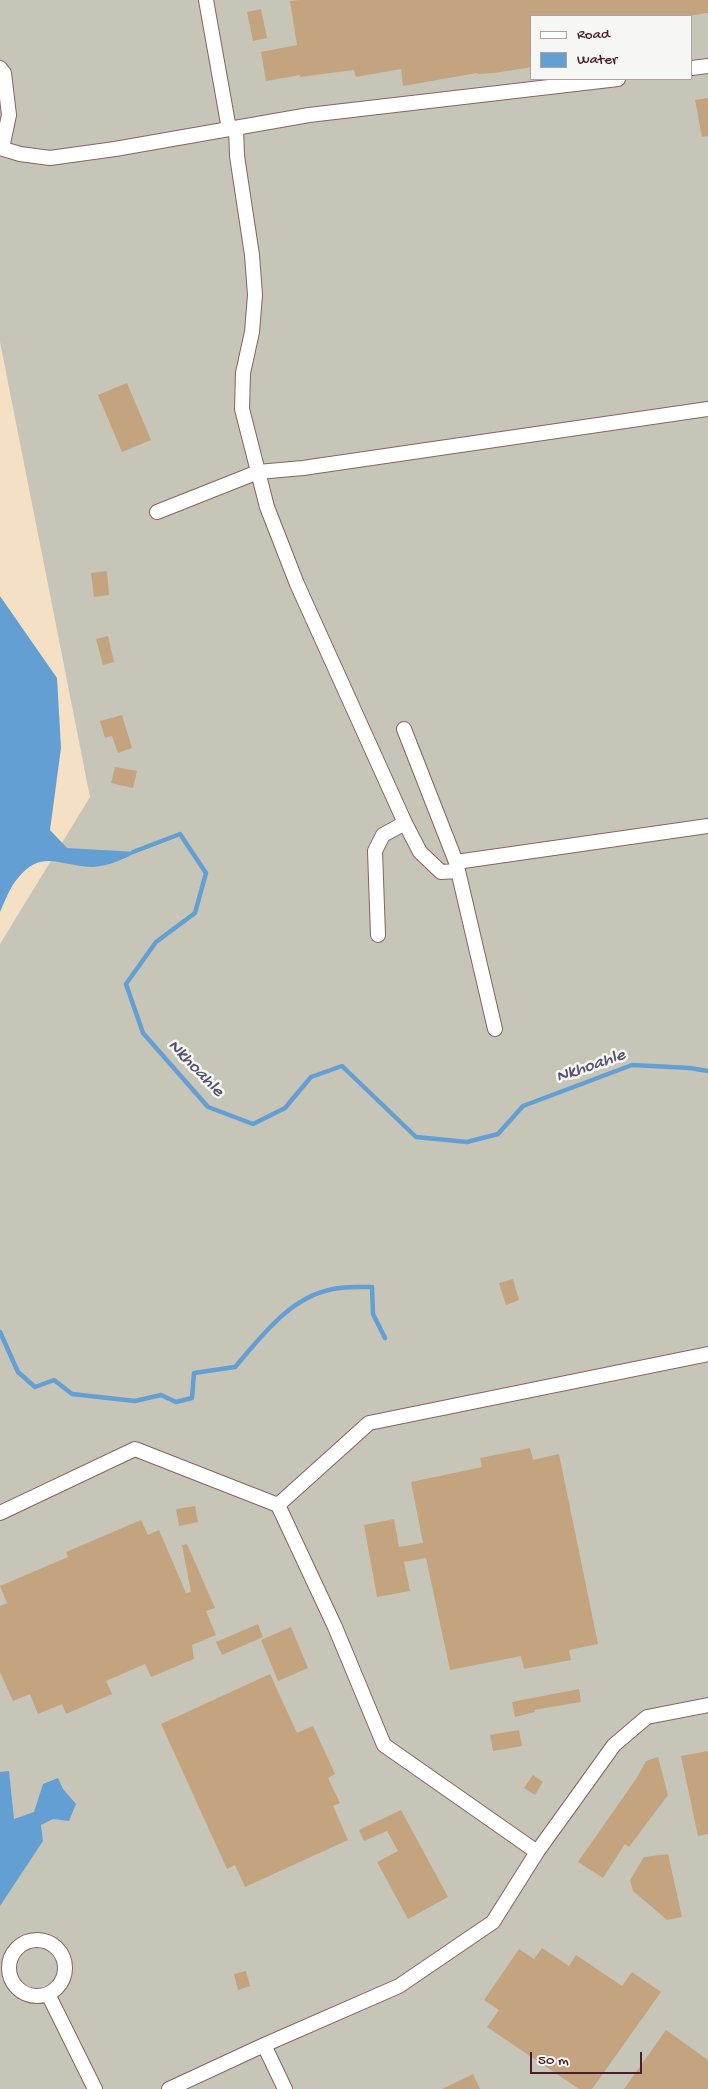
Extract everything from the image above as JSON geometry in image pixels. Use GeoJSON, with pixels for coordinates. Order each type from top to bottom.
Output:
{"type":"FeatureCollection","features":[{"type":"Feature","properties":{"kind":"street"},"geometry":{"type":"LineString","coordinates":[[206,0],[232,128],[252,256],[255,295],[252,332],[243,373],[242,409],[267,507],[297,584],[405,823],[420,852],[441,872],[457,867],[708,826]]}},
{"type":"Feature","properties":{"kind":"street"},"geometry":{"type":"LineString","coordinates":[[693,68],[708,66]]}},
{"type":"Feature","properties":{"kind":"street"},"geometry":{"type":"LineString","coordinates":[[0,68],[4,73],[9,115],[1,148],[20,154],[50,158],[115,150],[309,115],[609,80]]}},
{"type":"Feature","properties":{"kind":"street"},"geometry":{"type":"LineString","coordinates":[[157,512],[258,472],[303,468],[708,410]]}},
{"type":"Feature","properties":{"kind":"street"},"geometry":{"type":"LineString","coordinates":[[404,729],[457,867],[495,1029]]}},
{"type":"Feature","properties":{"kind":"street"},"geometry":{"type":"LineString","coordinates":[[378,935],[375,851],[383,835],[405,823]]}},
{"type":"Feature","properties":{"kind":"street"},"geometry":{"type":"LineString","coordinates":[[278,1505],[369,1423],[708,1354]]}},
{"type":"Feature","properties":{"kind":"street"},"geometry":{"type":"LineString","coordinates":[[0,1512],[136,1449],[278,1505],[335,1627],[384,1745],[537,1852]]}},
{"type":"Feature","properties":{"kind":"street"},"geometry":{"type":"LineString","coordinates":[[169,2089],[399,1986],[493,1922],[537,1852],[614,1745],[647,1717],[708,1705]]}},
{"type":"Feature","properties":{"kind":"street"},"geometry":{"type":"LineString","coordinates":[[27,1941],[46,1941],[61,1953],[65,1972],[62,1981],[56,1989],[48,1994],[31,1996],[16,1987],[11,1980],[9,1962],[12,1954],[18,1946],[27,1941]]}},
{"type":"Feature","properties":{"kind":"street"},"geometry":{"type":"LineString","coordinates":[[48,1994],[95,2089]]}},
{"type":"Feature","properties":{"kind":"street"},"geometry":{"type":"LineString","coordinates":[[264,2045],[285,2089]]}},
{"type":"Feature","properties":{"kind":"shaded area"},"geometry":{"type":"Polygon","coordinates":[[[0,0],[708,0],[708,2089],[0,2089],[0,944],[90,797],[0,342],[0,0]]]}},
{"type":"Feature","properties":{"kind":"water"},"geometry":{"type":"Polygon","coordinates":[[[0,596],[57,678],[61,748],[50,830],[67,848],[137,852],[116,862],[93,867],[53,861],[35,864],[27,869],[15,882],[0,912],[0,596]]]}},
{"type":"Feature","properties":{"kind":"water"},"geometry":{"type":"Polygon","coordinates":[[[9,1771],[14,1819],[34,1812],[43,1784],[58,1778],[63,1789],[76,1804],[69,1821],[53,1819],[41,1825],[43,1841],[0,1906],[0,1772],[9,1771]]]}},
{"type":"Feature","properties":{"kind":"building"},"geometry":{"type":"Polygon","coordinates":[[[708,0],[708,13],[693,15],[530,15],[530,67],[495,73],[477,73],[403,86],[401,69],[356,77],[354,70],[300,77],[300,75],[266,81],[261,52],[297,45],[290,1],[708,0]]]}},
{"type":"Feature","properties":{"kind":"building"},"geometry":{"type":"Polygon","coordinates":[[[261,9],[267,38],[253,41],[247,12],[261,9]]]}},
{"type":"Feature","properties":{"kind":"building"},"geometry":{"type":"Polygon","coordinates":[[[708,98],[708,136],[702,137],[695,100],[708,98]]]}},
{"type":"Feature","properties":{"kind":"building"},"geometry":{"type":"Polygon","coordinates":[[[127,383],[151,440],[122,452],[98,395],[127,383]]]}},
{"type":"Feature","properties":{"kind":"building"},"geometry":{"type":"Polygon","coordinates":[[[107,571],[109,595],[94,597],[91,573],[107,571]]]}},
{"type":"Feature","properties":{"kind":"building"},"geometry":{"type":"Polygon","coordinates":[[[108,636],[114,662],[103,665],[96,639],[108,636]]]}},
{"type":"Feature","properties":{"kind":"building"},"geometry":{"type":"Polygon","coordinates":[[[122,715],[132,748],[118,753],[112,736],[105,738],[100,721],[122,715]]]}},
{"type":"Feature","properties":{"kind":"building"},"geometry":{"type":"Polygon","coordinates":[[[115,767],[137,771],[133,788],[111,783],[115,767]]]}},
{"type":"Feature","properties":{"kind":"building"},"geometry":{"type":"Polygon","coordinates":[[[513,1279],[519,1300],[506,1305],[499,1283],[513,1279]]]}},
{"type":"Feature","properties":{"kind":"building"},"geometry":{"type":"Polygon","coordinates":[[[530,1448],[533,1460],[559,1454],[598,1644],[569,1650],[571,1660],[524,1669],[521,1656],[450,1670],[426,1558],[404,1562],[410,1591],[377,1597],[364,1525],[394,1519],[399,1547],[423,1543],[411,1482],[482,1467],[480,1458],[530,1448]]]}},
{"type":"Feature","properties":{"kind":"building"},"geometry":{"type":"Polygon","coordinates":[[[195,1506],[198,1522],[179,1526],[176,1509],[195,1506]]]}},
{"type":"Feature","properties":{"kind":"building"},"geometry":{"type":"Polygon","coordinates":[[[141,1520],[148,1535],[159,1530],[186,1593],[191,1592],[182,1545],[187,1544],[215,1608],[206,1611],[216,1635],[192,1645],[194,1659],[151,1677],[145,1664],[106,1681],[112,1694],[66,1714],[62,1704],[38,1714],[30,1694],[13,1701],[0,1672],[0,1606],[7,1603],[0,1586],[68,1557],[66,1552],[141,1520]]]}},
{"type":"Feature","properties":{"kind":"building"},"geometry":{"type":"Polygon","coordinates":[[[258,1624],[263,1637],[222,1655],[216,1642],[258,1624]]]}},
{"type":"Feature","properties":{"kind":"building"},"geometry":{"type":"Polygon","coordinates":[[[291,1627],[308,1668],[278,1681],[261,1640],[291,1627]]]}},
{"type":"Feature","properties":{"kind":"building"},"geometry":{"type":"Polygon","coordinates":[[[270,1674],[297,1733],[313,1726],[335,1774],[328,1778],[340,1803],[333,1806],[348,1840],[245,1887],[235,1865],[227,1869],[161,1724],[270,1674]]]}},
{"type":"Feature","properties":{"kind":"building"},"geometry":{"type":"Polygon","coordinates":[[[579,1689],[581,1702],[534,1710],[535,1712],[515,1717],[512,1702],[579,1689]]]}},
{"type":"Feature","properties":{"kind":"building"},"geometry":{"type":"Polygon","coordinates":[[[519,1730],[522,1746],[493,1751],[490,1735],[519,1730]]]}},
{"type":"Feature","properties":{"kind":"building"},"geometry":{"type":"Polygon","coordinates":[[[708,1751],[708,1834],[698,1836],[681,1756],[708,1751]]]}},
{"type":"Feature","properties":{"kind":"building"},"geometry":{"type":"Polygon","coordinates":[[[658,1757],[668,1795],[629,1847],[625,1844],[603,1878],[578,1862],[636,1779],[646,1761],[658,1757]]]}},
{"type":"Feature","properties":{"kind":"building"},"geometry":{"type":"Polygon","coordinates":[[[533,1775],[543,1782],[535,1795],[524,1788],[533,1775]]]}},
{"type":"Feature","properties":{"kind":"building"},"geometry":{"type":"Polygon","coordinates":[[[401,1810],[448,1897],[408,1919],[377,1862],[398,1851],[387,1831],[364,1841],[359,1830],[401,1810]]]}},
{"type":"Feature","properties":{"kind":"building"},"geometry":{"type":"Polygon","coordinates":[[[668,1854],[682,1917],[667,1920],[633,1891],[630,1880],[644,1857],[668,1854]]]}},
{"type":"Feature","properties":{"kind":"building"},"geometry":{"type":"Polygon","coordinates":[[[542,1948],[569,1966],[576,1955],[622,1986],[632,1972],[661,1992],[592,2089],[579,2089],[487,2027],[499,2010],[484,2000],[519,1949],[534,1959],[542,1948]]]}},
{"type":"Feature","properties":{"kind":"building"},"geometry":{"type":"Polygon","coordinates":[[[246,1971],[250,1986],[238,1990],[234,1974],[246,1971]]]}},
{"type":"Feature","properties":{"kind":"building"},"geometry":{"type":"Polygon","coordinates":[[[666,2030],[708,2060],[708,2089],[624,2089],[666,2030]]]}},
{"type":"Feature","properties":{"kind":"building"},"geometry":{"type":"Polygon","coordinates":[[[473,2074],[480,2089],[442,2089],[473,2074]]]}},
{"type":"Feature","properties":{"kind":"waterway","name":"Nkhoahle"},"geometry":{"type":"LineString","coordinates":[[133,852],[180,834],[206,873],[195,913],[156,942],[126,984],[143,1033],[208,1107],[253,1124],[285,1108],[311,1077],[342,1066],[416,1137],[467,1142],[498,1134],[523,1106],[632,1065],[690,1068],[708,1071]]}},
{"type":"Feature","properties":{"kind":"waterway"},"geometry":{"type":"LineString","coordinates":[[0,1332],[18,1372],[35,1387],[54,1380],[72,1394],[135,1401],[161,1395],[176,1402],[192,1398],[194,1373],[235,1367],[278,1319],[303,1300],[318,1293],[342,1287],[372,1287],[373,1314],[385,1338]]}}]}
